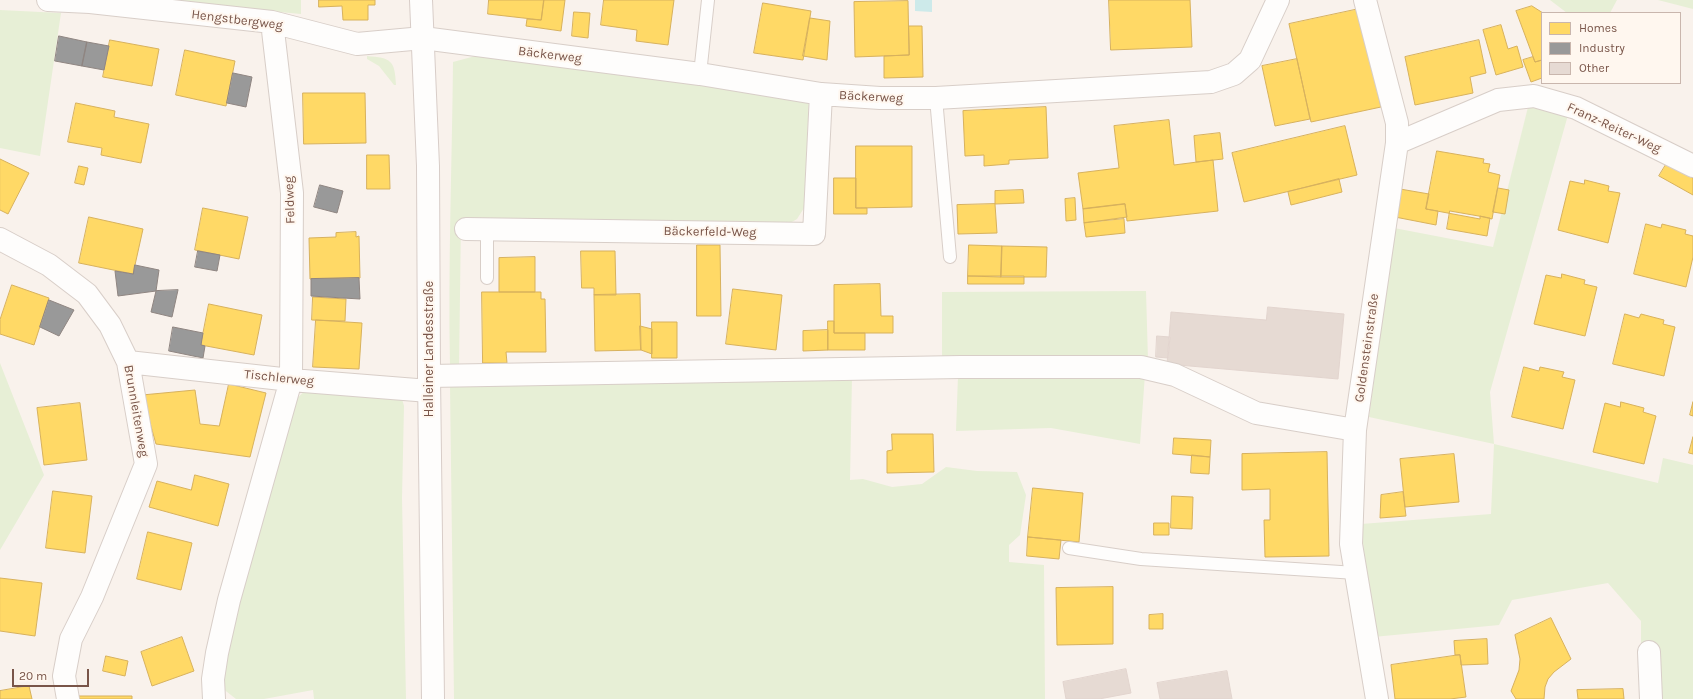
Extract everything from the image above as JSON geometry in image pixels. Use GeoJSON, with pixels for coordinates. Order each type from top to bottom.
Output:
{"type":"FeatureCollection","features":[{"type":"Feature","properties":{"kind":"street","name":"Hengstbergweg"},"geometry":{"type":"LineString","coordinates":[[48,0],[90,2],[272,22],[357,44],[423,38]]}},
{"type":"Feature","properties":{"kind":"street","name":"Halleiner Landesstraße"},"geometry":{"type":"LineString","coordinates":[[421,0],[428,166],[433,699]]}},
{"type":"Feature","properties":{"kind":"street","name":"Bäckerweg"},"geometry":{"type":"LineString","coordinates":[[423,38],[700,74],[821,94],[880,98],[936,98],[1211,82],[1234,74],[1250,60],[1278,0]]}},
{"type":"Feature","properties":{"kind":"street","name":"Goldensteinstraße"},"geometry":{"type":"LineString","coordinates":[[1365,0],[1397,123],[1397,143],[1355,430],[1351,544],[1377,699]]}},
{"type":"Feature","properties":{"kind":"street","name":"Feldweg"},"geometry":{"type":"LineString","coordinates":[[214,699],[213,679],[217,653],[229,600],[292,380],[292,193],[272,22]]}},
{"type":"Feature","properties":{"kind":"street","name":"Bäckerfeld-Weg"},"geometry":{"type":"LineString","coordinates":[[476,229],[814,234],[821,94]]}},
{"type":"Feature","properties":{"kind":"street","name":"Franz-Reiter-Weg"},"geometry":{"type":"LineString","coordinates":[[1397,143],[1498,100],[1534,96],[1576,108],[1693,166]]}},
{"type":"Feature","properties":{"kind":"street","name":"Brunnleitenweg"},"geometry":{"type":"LineString","coordinates":[[0,239],[49,265],[87,294],[110,325],[128,362],[146,464],[92,597],[71,639],[64,676],[68,699]]}},
{"type":"Feature","properties":{"kind":"street","name":"Tischlerweg"},"geometry":{"type":"LineString","coordinates":[[128,362],[292,380],[429,384],[969,367],[1141,367],[1175,375],[1256,413],[1355,430]]}},
{"type":"Feature","properties":{"kind":"street"},"geometry":{"type":"LineString","coordinates":[[1650,652],[1651,699]]}},
{"type":"Feature","properties":{"kind":"lane"},"geometry":{"type":"LineString","coordinates":[[700,74],[708,0]]}},
{"type":"Feature","properties":{"kind":"lane"},"geometry":{"type":"LineString","coordinates":[[936,98],[950,257]]}},
{"type":"Feature","properties":{"kind":"lane"},"geometry":{"type":"LineString","coordinates":[[476,229],[487,278]]}},
{"type":"Feature","properties":{"kind":"lane"},"geometry":{"type":"LineString","coordinates":[[1070,548],[1141,559],[1356,573]]}},
{"type":"Feature","properties":{"kind":"green space"},"geometry":{"type":"Polygon","coordinates":[[[152,0],[301,0],[301,14],[152,0]]]}},
{"type":"Feature","properties":{"kind":"green space"},"geometry":{"type":"Polygon","coordinates":[[[1550,0],[1617,0],[1611,12],[1566,12],[1550,0]]]}},
{"type":"Feature","properties":{"kind":"green space"},"geometry":{"type":"Polygon","coordinates":[[[1658,0],[1693,0],[1693,9],[1658,0]]]}},
{"type":"Feature","properties":{"kind":"green space"},"geometry":{"type":"Polygon","coordinates":[[[0,10],[61,13],[40,156],[0,148],[0,10]]]}},
{"type":"Feature","properties":{"kind":"green space"},"geometry":{"type":"Polygon","coordinates":[[[479,55],[809,99],[804,208],[797,219],[783,227],[461,219],[459,368],[450,366],[453,62],[479,55]]]}},
{"type":"Feature","properties":{"kind":"green space"},"geometry":{"type":"Polygon","coordinates":[[[367,56],[386,59],[393,65],[396,85],[394,85],[379,66],[367,59],[367,56]]]}},
{"type":"Feature","properties":{"kind":"green space"},"geometry":{"type":"Polygon","coordinates":[[[1528,107],[1568,115],[1490,392],[1494,444],[1369,417],[1394,228],[1493,247],[1528,107]]]}},
{"type":"Feature","properties":{"kind":"green space"},"geometry":{"type":"Polygon","coordinates":[[[1146,291],[1148,360],[942,361],[942,292],[1146,291]]]}},
{"type":"Feature","properties":{"kind":"green space"},"geometry":{"type":"Polygon","coordinates":[[[0,363],[44,475],[0,550],[0,363]]]}},
{"type":"Feature","properties":{"kind":"green space"},"geometry":{"type":"Polygon","coordinates":[[[1145,374],[1140,444],[1051,428],[956,431],[958,376],[1145,374]]]}},
{"type":"Feature","properties":{"kind":"green space"},"geometry":{"type":"Polygon","coordinates":[[[852,377],[850,480],[863,479],[892,487],[922,484],[946,467],[977,471],[1017,472],[1026,495],[1020,535],[1009,545],[1009,562],[1044,565],[1045,699],[454,699],[450,385],[852,377]]]}},
{"type":"Feature","properties":{"kind":"green space"},"geometry":{"type":"Polygon","coordinates":[[[306,390],[402,399],[404,406],[402,498],[406,699],[314,699],[313,690],[264,699],[236,699],[222,688],[222,660],[295,400],[306,390]]]}},
{"type":"Feature","properties":{"kind":"green space"},"geometry":{"type":"Polygon","coordinates":[[[1494,444],[1658,483],[1663,458],[1693,465],[1693,699],[1659,699],[1641,651],[1641,621],[1608,583],[1512,600],[1499,625],[1373,637],[1361,524],[1491,514],[1494,444]]]}},
{"type":"Feature","properties":{"kind":"water"},"geometry":{"type":"Polygon","coordinates":[[[915,0],[932,0],[932,12],[915,11],[915,0]]]}},
{"type":"Feature","properties":{"kind":"building: Homes"},"geometry":{"type":"Polygon","coordinates":[[[319,0],[375,0],[375,5],[368,5],[368,20],[343,20],[342,6],[319,7],[319,0]]]}},
{"type":"Feature","properties":{"kind":"building: Homes"},"geometry":{"type":"Polygon","coordinates":[[[489,0],[544,0],[541,20],[488,14],[489,0]]]}},
{"type":"Feature","properties":{"kind":"building: Homes"},"geometry":{"type":"Polygon","coordinates":[[[544,0],[565,0],[561,31],[526,26],[527,19],[541,20],[544,0]]]}},
{"type":"Feature","properties":{"kind":"building: Homes"},"geometry":{"type":"Polygon","coordinates":[[[604,0],[674,0],[668,45],[636,41],[637,30],[601,25],[604,0]]]}},
{"type":"Feature","properties":{"kind":"building: Homes"},"geometry":{"type":"Polygon","coordinates":[[[1109,0],[1190,0],[1192,47],[1111,50],[1109,0]]]}},
{"type":"Feature","properties":{"kind":"building: Homes"},"geometry":{"type":"Polygon","coordinates":[[[908,1],[909,55],[855,57],[854,2],[908,1]]]}},
{"type":"Feature","properties":{"kind":"building: Homes"},"geometry":{"type":"Polygon","coordinates":[[[763,3],[811,11],[803,60],[754,53],[763,3]]]}},
{"type":"Feature","properties":{"kind":"building: Homes"},"geometry":{"type":"Polygon","coordinates":[[[1532,6],[1541,12],[1541,60],[1535,62],[1516,11],[1532,6]]]}},
{"type":"Feature","properties":{"kind":"building: Homes"},"geometry":{"type":"Polygon","coordinates":[[[1359,9],[1381,107],[1311,122],[1289,24],[1359,9]]]}},
{"type":"Feature","properties":{"kind":"building: Homes"},"geometry":{"type":"Polygon","coordinates":[[[574,12],[590,13],[588,38],[572,36],[574,12]]]}},
{"type":"Feature","properties":{"kind":"building: Homes"},"geometry":{"type":"Polygon","coordinates":[[[810,18],[830,21],[827,60],[803,56],[810,18]]]}},
{"type":"Feature","properties":{"kind":"building: Homes"},"geometry":{"type":"Polygon","coordinates":[[[1501,25],[1508,49],[1517,46],[1523,67],[1496,75],[1483,30],[1501,25]]]}},
{"type":"Feature","properties":{"kind":"building: Homes"},"geometry":{"type":"Polygon","coordinates":[[[909,26],[922,26],[923,77],[884,78],[884,56],[909,55],[909,26]]]}},
{"type":"Feature","properties":{"kind":"building: Homes"},"geometry":{"type":"Polygon","coordinates":[[[110,40],[159,49],[152,86],[103,77],[110,40]]]}},
{"type":"Feature","properties":{"kind":"building: Homes"},"geometry":{"type":"Polygon","coordinates":[[[1479,40],[1486,73],[1470,77],[1473,93],[1415,105],[1405,57],[1479,40]]]}},
{"type":"Feature","properties":{"kind":"building: Homes"},"geometry":{"type":"Polygon","coordinates":[[[185,50],[235,61],[226,106],[176,95],[185,50]]]}},
{"type":"Feature","properties":{"kind":"building: Homes"},"geometry":{"type":"Polygon","coordinates":[[[1533,57],[1535,62],[1541,60],[1541,78],[1531,82],[1523,60],[1533,57]]]}},
{"type":"Feature","properties":{"kind":"building: Homes"},"geometry":{"type":"Polygon","coordinates":[[[1297,59],[1310,119],[1275,126],[1262,66],[1297,59]]]}},
{"type":"Feature","properties":{"kind":"building: Homes"},"geometry":{"type":"Polygon","coordinates":[[[303,93],[365,93],[366,143],[304,144],[303,93]]]}},
{"type":"Feature","properties":{"kind":"building: Homes"},"geometry":{"type":"Polygon","coordinates":[[[76,103],[115,111],[114,117],[149,124],[141,163],[101,155],[102,148],[68,142],[76,103]]]}},
{"type":"Feature","properties":{"kind":"building: Homes"},"geometry":{"type":"Polygon","coordinates":[[[1046,107],[1048,158],[1009,160],[1009,164],[984,166],[984,155],[965,156],[963,111],[1046,107]]]}},
{"type":"Feature","properties":{"kind":"building: Homes"},"geometry":{"type":"Polygon","coordinates":[[[1169,120],[1174,165],[1213,160],[1218,211],[1127,221],[1125,204],[1083,209],[1078,173],[1119,168],[1114,126],[1169,120]]]}},
{"type":"Feature","properties":{"kind":"building: Homes"},"geometry":{"type":"Polygon","coordinates":[[[1345,126],[1357,175],[1244,202],[1232,153],[1345,126]]]}},
{"type":"Feature","properties":{"kind":"building: Homes"},"geometry":{"type":"Polygon","coordinates":[[[1220,133],[1223,159],[1196,162],[1194,136],[1220,133]]]}},
{"type":"Feature","properties":{"kind":"building: Homes"},"geometry":{"type":"Polygon","coordinates":[[[856,146],[912,146],[912,207],[856,208],[856,146]]]}},
{"type":"Feature","properties":{"kind":"building: Homes"},"geometry":{"type":"Polygon","coordinates":[[[1437,151],[1484,159],[1483,163],[1490,164],[1488,172],[1500,175],[1492,219],[1480,216],[1480,219],[1426,209],[1437,151]]]}},
{"type":"Feature","properties":{"kind":"building: Homes"},"geometry":{"type":"Polygon","coordinates":[[[367,155],[389,155],[390,189],[367,189],[367,155]]]}},
{"type":"Feature","properties":{"kind":"building: Homes"},"geometry":{"type":"Polygon","coordinates":[[[0,159],[29,173],[8,214],[0,210],[0,159]]]}},
{"type":"Feature","properties":{"kind":"building: Homes"},"geometry":{"type":"Polygon","coordinates":[[[1667,163],[1693,178],[1693,195],[1659,176],[1667,163]]]}},
{"type":"Feature","properties":{"kind":"building: Homes"},"geometry":{"type":"Polygon","coordinates":[[[79,166],[88,168],[84,185],[75,183],[79,166]]]}},
{"type":"Feature","properties":{"kind":"building: Homes"},"geometry":{"type":"Polygon","coordinates":[[[834,178],[856,178],[856,208],[867,208],[867,214],[834,214],[834,178]]]}},
{"type":"Feature","properties":{"kind":"building: Homes"},"geometry":{"type":"Polygon","coordinates":[[[1339,179],[1342,192],[1291,205],[1288,192],[1339,179]]]}},
{"type":"Feature","properties":{"kind":"building: Homes"},"geometry":{"type":"Polygon","coordinates":[[[1585,180],[1609,186],[1608,191],[1620,193],[1608,243],[1558,230],[1570,181],[1584,184],[1585,180]]]}},
{"type":"Feature","properties":{"kind":"building: Homes"},"geometry":{"type":"Polygon","coordinates":[[[1498,188],[1509,190],[1505,214],[1493,212],[1498,188]]]}},
{"type":"Feature","properties":{"kind":"building: Homes"},"geometry":{"type":"Polygon","coordinates":[[[1400,189],[1429,194],[1426,209],[1438,211],[1436,225],[1395,217],[1400,189]]]}},
{"type":"Feature","properties":{"kind":"building: Homes"},"geometry":{"type":"Polygon","coordinates":[[[1023,190],[1024,203],[995,204],[995,191],[1023,190]]]}},
{"type":"Feature","properties":{"kind":"building: Homes"},"geometry":{"type":"Polygon","coordinates":[[[1075,198],[1076,220],[1066,221],[1065,199],[1075,198]]]}},
{"type":"Feature","properties":{"kind":"building: Homes"},"geometry":{"type":"Polygon","coordinates":[[[995,204],[997,233],[958,234],[957,205],[995,204]]]}},
{"type":"Feature","properties":{"kind":"building: Homes"},"geometry":{"type":"Polygon","coordinates":[[[1125,204],[1127,217],[1084,223],[1083,209],[1125,204]]]}},
{"type":"Feature","properties":{"kind":"building: Homes"},"geometry":{"type":"Polygon","coordinates":[[[203,208],[248,217],[239,259],[195,250],[203,208]]]}},
{"type":"Feature","properties":{"kind":"building: Homes"},"geometry":{"type":"Polygon","coordinates":[[[1450,211],[1490,218],[1487,236],[1447,229],[1450,211]]]}},
{"type":"Feature","properties":{"kind":"building: Homes"},"geometry":{"type":"Polygon","coordinates":[[[89,217],[143,229],[133,274],[79,263],[89,217]]]}},
{"type":"Feature","properties":{"kind":"building: Homes"},"geometry":{"type":"Polygon","coordinates":[[[1124,219],[1125,233],[1086,237],[1084,223],[1124,219]]]}},
{"type":"Feature","properties":{"kind":"building: Homes"},"geometry":{"type":"Polygon","coordinates":[[[1646,224],[1661,228],[1662,224],[1686,230],[1685,234],[1693,236],[1693,257],[1686,287],[1634,274],[1646,224]]]}},
{"type":"Feature","properties":{"kind":"building: Homes"},"geometry":{"type":"Polygon","coordinates":[[[356,232],[356,237],[359,236],[360,278],[310,279],[309,238],[336,237],[336,233],[356,232]]]}},
{"type":"Feature","properties":{"kind":"building: Homes"},"geometry":{"type":"Polygon","coordinates":[[[697,245],[720,245],[721,316],[697,316],[697,245]]]}},
{"type":"Feature","properties":{"kind":"building: Homes"},"geometry":{"type":"Polygon","coordinates":[[[969,245],[1002,246],[1001,277],[968,276],[969,245]]]}},
{"type":"Feature","properties":{"kind":"building: Homes"},"geometry":{"type":"Polygon","coordinates":[[[1002,246],[1047,247],[1046,277],[1001,277],[1002,246]]]}},
{"type":"Feature","properties":{"kind":"building: Homes"},"geometry":{"type":"Polygon","coordinates":[[[581,251],[615,251],[616,295],[594,295],[594,288],[582,288],[581,251]]]}},
{"type":"Feature","properties":{"kind":"building: Homes"},"geometry":{"type":"Polygon","coordinates":[[[535,257],[535,292],[499,292],[499,258],[535,257]]]}},
{"type":"Feature","properties":{"kind":"building: Homes"},"geometry":{"type":"Polygon","coordinates":[[[1562,274],[1585,280],[1584,284],[1597,287],[1585,336],[1534,324],[1546,275],[1561,278],[1562,274]]]}},
{"type":"Feature","properties":{"kind":"building: Homes"},"geometry":{"type":"Polygon","coordinates":[[[968,276],[1024,276],[1024,284],[968,284],[968,276]]]}},
{"type":"Feature","properties":{"kind":"building: Homes"},"geometry":{"type":"Polygon","coordinates":[[[880,284],[881,316],[893,316],[893,333],[834,333],[834,285],[880,284]]]}},
{"type":"Feature","properties":{"kind":"building: Homes"},"geometry":{"type":"Polygon","coordinates":[[[12,285],[49,298],[34,345],[0,334],[0,320],[12,285]]]}},
{"type":"Feature","properties":{"kind":"building: Homes"},"geometry":{"type":"Polygon","coordinates":[[[733,289],[782,295],[776,350],[726,344],[733,289]]]}},
{"type":"Feature","properties":{"kind":"building: Homes"},"geometry":{"type":"Polygon","coordinates":[[[482,292],[541,292],[541,299],[545,299],[546,352],[506,352],[507,363],[483,363],[482,292]]]}},
{"type":"Feature","properties":{"kind":"building: Homes"},"geometry":{"type":"Polygon","coordinates":[[[640,294],[641,350],[595,351],[594,295],[640,294]]]}},
{"type":"Feature","properties":{"kind":"building: Homes"},"geometry":{"type":"Polygon","coordinates":[[[313,297],[346,299],[345,321],[312,320],[313,297]]]}},
{"type":"Feature","properties":{"kind":"building: Homes"},"geometry":{"type":"Polygon","coordinates":[[[209,304],[262,315],[254,355],[201,345],[209,304]]]}},
{"type":"Feature","properties":{"kind":"building: Homes"},"geometry":{"type":"Polygon","coordinates":[[[1625,314],[1639,318],[1641,314],[1664,320],[1663,324],[1675,327],[1664,376],[1613,364],[1625,314]]]}},
{"type":"Feature","properties":{"kind":"building: Homes"},"geometry":{"type":"Polygon","coordinates":[[[316,320],[362,323],[359,369],[313,367],[316,320]]]}},
{"type":"Feature","properties":{"kind":"building: Homes"},"geometry":{"type":"Polygon","coordinates":[[[828,321],[834,321],[834,333],[865,333],[865,350],[828,350],[828,321]]]}},
{"type":"Feature","properties":{"kind":"building: Homes"},"geometry":{"type":"Polygon","coordinates":[[[652,322],[677,322],[677,358],[652,358],[652,322]]]}},
{"type":"Feature","properties":{"kind":"building: Homes"},"geometry":{"type":"Polygon","coordinates":[[[640,326],[652,329],[652,354],[641,350],[640,326]]]}},
{"type":"Feature","properties":{"kind":"building: Homes"},"geometry":{"type":"Polygon","coordinates":[[[828,330],[828,350],[803,351],[803,331],[828,330]]]}},
{"type":"Feature","properties":{"kind":"building: Homes"},"geometry":{"type":"Polygon","coordinates":[[[1524,367],[1539,371],[1540,367],[1564,372],[1562,377],[1575,380],[1563,429],[1512,417],[1524,367]]]}},
{"type":"Feature","properties":{"kind":"building: Homes"},"geometry":{"type":"Polygon","coordinates":[[[229,384],[266,393],[250,457],[156,444],[142,395],[195,390],[200,424],[219,426],[229,384]]]}},
{"type":"Feature","properties":{"kind":"building: Homes"},"geometry":{"type":"Polygon","coordinates":[[[1621,402],[1644,408],[1643,412],[1656,416],[1644,464],[1593,452],[1605,403],[1620,407],[1621,402]]]}},
{"type":"Feature","properties":{"kind":"building: Homes"},"geometry":{"type":"Polygon","coordinates":[[[1693,402],[1693,416],[1690,415],[1693,402]]]}},
{"type":"Feature","properties":{"kind":"building: Homes"},"geometry":{"type":"Polygon","coordinates":[[[80,403],[87,460],[44,465],[37,408],[80,403]]]}},
{"type":"Feature","properties":{"kind":"building: Homes"},"geometry":{"type":"Polygon","coordinates":[[[892,434],[933,434],[934,472],[887,473],[887,451],[892,450],[892,434]]]}},
{"type":"Feature","properties":{"kind":"building: Homes"},"geometry":{"type":"Polygon","coordinates":[[[1693,437],[1693,454],[1689,453],[1693,437]]]}},
{"type":"Feature","properties":{"kind":"building: Homes"},"geometry":{"type":"Polygon","coordinates":[[[1174,438],[1211,440],[1210,457],[1173,454],[1174,438]]]}},
{"type":"Feature","properties":{"kind":"building: Homes"},"geometry":{"type":"Polygon","coordinates":[[[1327,452],[1329,556],[1265,557],[1264,520],[1270,520],[1270,489],[1242,490],[1242,454],[1327,452]]]}},
{"type":"Feature","properties":{"kind":"building: Homes"},"geometry":{"type":"Polygon","coordinates":[[[1454,454],[1459,502],[1405,507],[1400,459],[1454,454]]]}},
{"type":"Feature","properties":{"kind":"building: Homes"},"geometry":{"type":"Polygon","coordinates":[[[1192,455],[1210,457],[1209,474],[1191,473],[1192,455]]]}},
{"type":"Feature","properties":{"kind":"building: Homes"},"geometry":{"type":"Polygon","coordinates":[[[195,475],[229,484],[218,526],[149,507],[157,481],[191,490],[195,475]]]}},
{"type":"Feature","properties":{"kind":"building: Homes"},"geometry":{"type":"Polygon","coordinates":[[[1033,488],[1083,493],[1079,542],[1028,537],[1033,488]]]}},
{"type":"Feature","properties":{"kind":"building: Homes"},"geometry":{"type":"Polygon","coordinates":[[[53,491],[92,496],[85,553],[46,548],[53,491]]]}},
{"type":"Feature","properties":{"kind":"building: Homes"},"geometry":{"type":"Polygon","coordinates":[[[1403,492],[1406,516],[1380,518],[1381,495],[1403,492]]]}},
{"type":"Feature","properties":{"kind":"building: Homes"},"geometry":{"type":"Polygon","coordinates":[[[1172,496],[1193,497],[1192,529],[1171,528],[1172,496]]]}},
{"type":"Feature","properties":{"kind":"building: Homes"},"geometry":{"type":"Polygon","coordinates":[[[1154,523],[1169,523],[1169,535],[1154,535],[1154,523]]]}},
{"type":"Feature","properties":{"kind":"building: Homes"},"geometry":{"type":"Polygon","coordinates":[[[148,532],[192,543],[181,590],[137,579],[148,532]]]}},
{"type":"Feature","properties":{"kind":"building: Homes"},"geometry":{"type":"Polygon","coordinates":[[[1028,537],[1061,540],[1059,559],[1027,556],[1028,537]]]}},
{"type":"Feature","properties":{"kind":"building: Homes"},"geometry":{"type":"Polygon","coordinates":[[[0,578],[42,583],[35,636],[0,631],[0,578]]]}},
{"type":"Feature","properties":{"kind":"building: Homes"},"geometry":{"type":"Polygon","coordinates":[[[1113,587],[1113,644],[1057,645],[1056,588],[1113,587]]]}},
{"type":"Feature","properties":{"kind":"building: Homes"},"geometry":{"type":"Polygon","coordinates":[[[1163,614],[1163,629],[1149,629],[1149,615],[1163,614]]]}},
{"type":"Feature","properties":{"kind":"building: Homes"},"geometry":{"type":"Polygon","coordinates":[[[1551,618],[1571,659],[1554,672],[1548,679],[1545,687],[1544,699],[1516,699],[1511,691],[1519,670],[1520,659],[1515,635],[1551,618]]]}},
{"type":"Feature","properties":{"kind":"building: Homes"},"geometry":{"type":"Polygon","coordinates":[[[182,637],[194,671],[152,686],[141,652],[182,637]]]}},
{"type":"Feature","properties":{"kind":"building: Homes"},"geometry":{"type":"Polygon","coordinates":[[[1487,639],[1488,664],[1461,665],[1460,655],[1455,655],[1454,641],[1487,639]]]}},
{"type":"Feature","properties":{"kind":"building: Homes"},"geometry":{"type":"Polygon","coordinates":[[[1460,655],[1466,697],[1450,699],[1395,699],[1391,665],[1460,655]]]}},
{"type":"Feature","properties":{"kind":"building: Homes"},"geometry":{"type":"Polygon","coordinates":[[[106,656],[128,661],[125,676],[103,671],[106,656]]]}},
{"type":"Feature","properties":{"kind":"building: Homes"},"geometry":{"type":"Polygon","coordinates":[[[29,686],[32,699],[0,699],[0,691],[29,686]]]}},
{"type":"Feature","properties":{"kind":"building: Homes"},"geometry":{"type":"Polygon","coordinates":[[[1623,689],[1624,699],[1578,699],[1577,690],[1623,689]]]}},
{"type":"Feature","properties":{"kind":"building: Homes"},"geometry":{"type":"Polygon","coordinates":[[[76,696],[132,696],[132,699],[76,699],[76,696]]]}},
{"type":"Feature","properties":{"kind":"building: Industry"},"geometry":{"type":"Polygon","coordinates":[[[59,36],[87,42],[82,66],[55,61],[59,36]]]}},
{"type":"Feature","properties":{"kind":"building: Industry"},"geometry":{"type":"Polygon","coordinates":[[[87,42],[109,46],[104,70],[82,66],[87,42]]]}},
{"type":"Feature","properties":{"kind":"building: Industry"},"geometry":{"type":"Polygon","coordinates":[[[233,73],[252,77],[246,107],[227,103],[233,73]]]}},
{"type":"Feature","properties":{"kind":"building: Industry"},"geometry":{"type":"Polygon","coordinates":[[[320,185],[343,191],[337,213],[314,207],[320,185]]]}},
{"type":"Feature","properties":{"kind":"building: Industry"},"geometry":{"type":"Polygon","coordinates":[[[198,251],[220,255],[217,271],[195,267],[198,251]]]}},
{"type":"Feature","properties":{"kind":"building: Industry"},"geometry":{"type":"Polygon","coordinates":[[[135,265],[159,270],[156,291],[118,296],[115,271],[133,274],[135,265]]]}},
{"type":"Feature","properties":{"kind":"building: Industry"},"geometry":{"type":"Polygon","coordinates":[[[359,278],[360,299],[311,296],[311,279],[359,278]]]}},
{"type":"Feature","properties":{"kind":"building: Industry"},"geometry":{"type":"Polygon","coordinates":[[[178,290],[172,317],[151,312],[156,291],[178,290]]]}},
{"type":"Feature","properties":{"kind":"building: Industry"},"geometry":{"type":"Polygon","coordinates":[[[49,300],[74,310],[59,336],[40,327],[49,300]]]}},
{"type":"Feature","properties":{"kind":"building: Industry"},"geometry":{"type":"Polygon","coordinates":[[[173,327],[203,333],[201,345],[205,346],[203,358],[169,351],[173,327]]]}},
{"type":"Feature","properties":{"kind":"building: Other"},"geometry":{"type":"Polygon","coordinates":[[[1268,307],[1344,314],[1338,379],[1167,364],[1171,312],[1266,320],[1268,307]]]}},
{"type":"Feature","properties":{"kind":"building: Other"},"geometry":{"type":"Polygon","coordinates":[[[1157,336],[1170,337],[1168,358],[1156,357],[1157,336]]]}},
{"type":"Feature","properties":{"kind":"building: Other"},"geometry":{"type":"Polygon","coordinates":[[[1126,669],[1131,693],[1099,699],[1066,699],[1063,682],[1126,669]]]}},
{"type":"Feature","properties":{"kind":"building: Other"},"geometry":{"type":"Polygon","coordinates":[[[1227,671],[1232,699],[1160,699],[1157,683],[1227,671]]]}}]}
